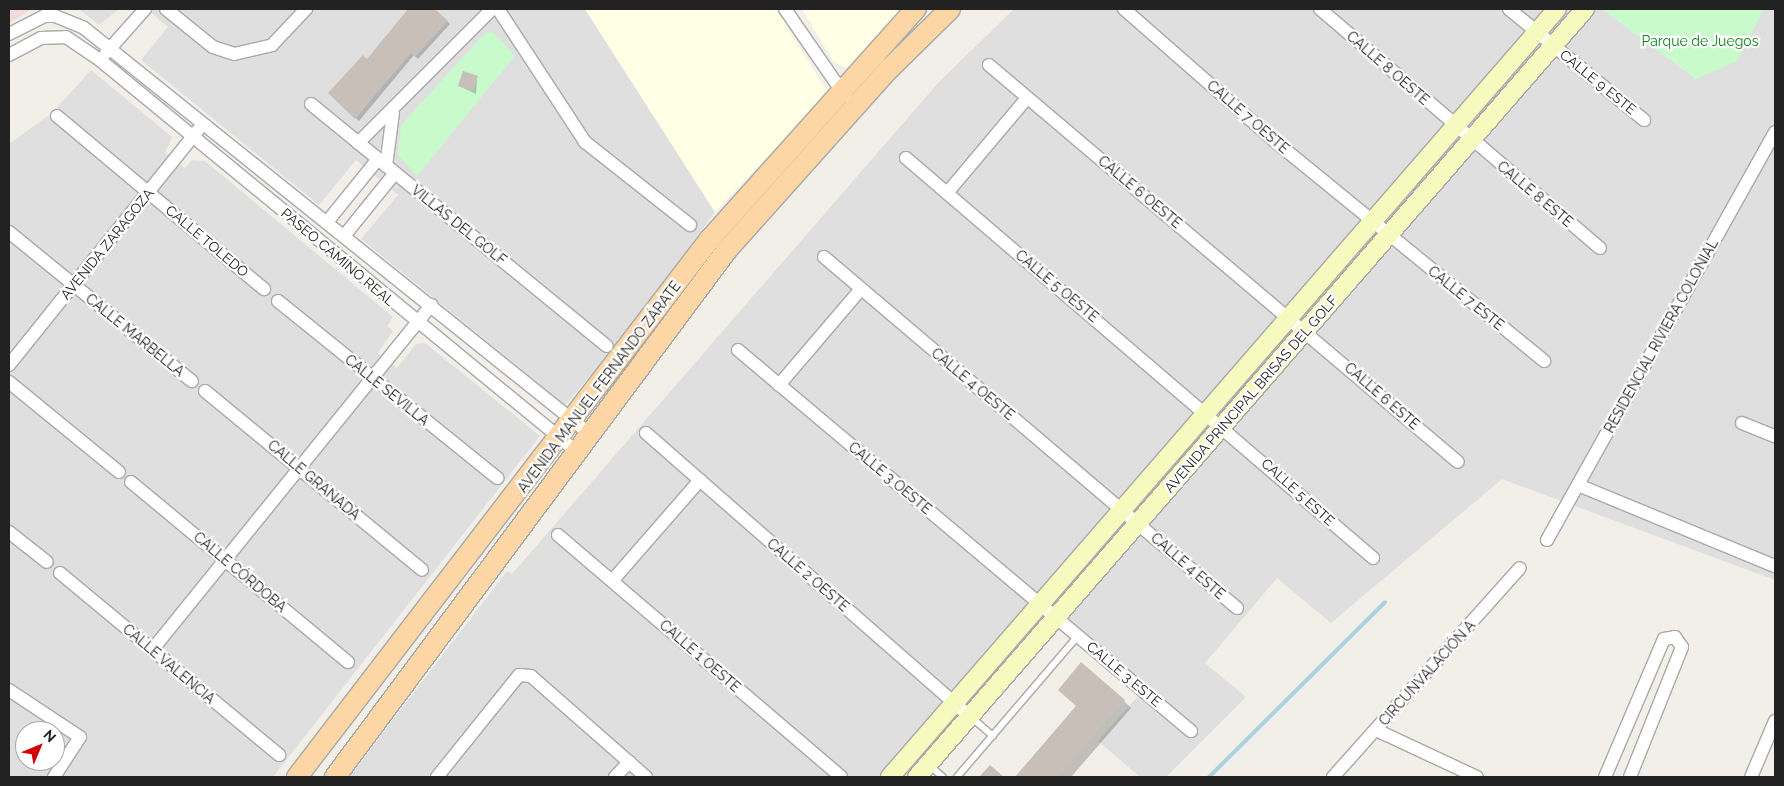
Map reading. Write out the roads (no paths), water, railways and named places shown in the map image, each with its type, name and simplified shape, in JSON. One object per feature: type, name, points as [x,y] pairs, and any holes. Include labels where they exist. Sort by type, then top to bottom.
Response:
[{"type":"main road","name":"AVENIDA MANUEL FERNANDO ZÁRATE","points":[[297,777],[560,440],[710,240],[916,9]]},
{"type":"main road","name":"AVENIDA MANUEL FERNANDO ZÁRATE","points":[[335,777],[727,250],[857,106],[950,9]]},
{"type":"street","points":[[100,60],[145,9]]},
{"type":"street","points":[[166,9],[213,47],[234,54],[272,45],[306,9]]},
{"type":"street","points":[[358,143],[393,113],[492,9]]},
{"type":"street","points":[[498,9],[585,142],[690,225]]},
{"type":"street","points":[[785,9],[841,93],[857,106]]},
{"type":"street","name":"CALLE 8 OESTE","points":[[1320,9],[1470,140]]},
{"type":"street","name":"CALLE 9 ESTE","points":[[1509,9],[1644,120]]},
{"type":"street","name":"AVENIDA PRINCIPAL BRISAS DEL GOLF","points":[[890,777],[1042,606],[1557,9]]},
{"type":"street","name":"AVENIDA PRINCIPAL BRISAS DEL GOLF","points":[[922,771],[1224,426],[1551,44],[1585,9]]},
{"type":"street","name":"CALLE 7 OESTE","points":[[1128,10],[1389,235]]},
{"type":"street","name":"PASEO CAMINO REAL","points":[[9,34],[55,16],[111,47],[591,435]]},
{"type":"street","name":"PASEO CAMINO REAL","points":[[9,55],[41,38],[66,37],[100,60],[560,440],[577,452]]},
{"type":"street","name":"CALLE 6 OESTE","points":[[989,65],[1306,330]]},
{"type":"street","points":[[947,193],[1027,98]]},
{"type":"street","name":"VILLAS DEL GOLF","points":[[311,104],[607,346]]},
{"type":"street","points":[[344,236],[386,166],[393,113]]},
{"type":"street","name":"CALLE TOLEDO","points":[[57,116],[264,289]]},
{"type":"street","name":"AVENIDA ZARAGOZA","points":[[9,365],[150,193],[204,122]]},
{"type":"street","name":"RESIDENCIAL RIVIERA COLONIAL","points":[[1547,540],[1775,132]]},
{"type":"street","name":"CALLE 8 ESTE","points":[[1470,140],[1600,248]]},
{"type":"street","name":"CALLE 5 OESTE","points":[[906,158],[1224,426]]},
{"type":"street","points":[[327,222],[386,166]]},
{"type":"street","name":"CALLE MARBELLA","points":[[9,232],[192,381]]},
{"type":"street","name":"CALLE 7 ESTE","points":[[1389,235],[1544,361]]},
{"type":"street","name":"CALLE 4 OESTE","points":[[824,257],[1139,524]]},
{"type":"street","points":[[779,385],[861,289]]},
{"type":"street","name":"CALLE SEVILLA","points":[[278,301],[497,478]]},
{"type":"street","points":[[152,650],[431,305]]},
{"type":"street","name":"CALLE 6 ESTE","points":[[1306,330],[1458,462]]},
{"type":"street","name":"CALLE 3 OESTE","points":[[738,350],[1042,606],[1058,617]]},
{"type":"street","points":[[9,382],[119,472]]},
{"type":"street","name":"CALLE GRANADA","points":[[205,390],[422,570]]},
{"type":"street","points":[[1742,423],[1775,436]]},
{"type":"street","name":"CALLE 5 ESTE","points":[[1224,426],[1373,558]]},
{"type":"street","name":"CALLE 2 OESTE","points":[[646,433],[970,717]]},
{"type":"street","points":[[612,581],[700,480]]},
{"type":"street","name":"CALLE CÓRDOBA","points":[[131,482],[348,662]]},
{"type":"street","points":[[1578,485],[1775,566]]},
{"type":"street","name":"CALLE 4 ESTE","points":[[1139,524],[1237,608]]},
{"type":"street","points":[[9,532],[47,562]]},
{"type":"street","name":"CALLE 1 OESTE","points":[[558,535],[841,777]]},
{"type":"street","name":"CIRCUNVALACIÓN A","points":[[1333,777],[1520,568]]},
{"type":"street","name":"CALLE VALENCIA","points":[[60,573],[279,755]]},
{"type":"street","name":"CALLE 3 ESTE","points":[[1058,617],[1192,731]]},
{"type":"street","points":[[1605,777],[1664,639],[1675,637],[1682,646],[1630,777]]},
{"type":"street","points":[[437,777],[519,675],[531,676],[646,777]]},
{"type":"street","points":[[9,690],[80,737],[54,777]]},
{"type":"street","points":[[1751,777],[1775,721]]},
{"type":"street","points":[[1376,730],[1477,777]]},
{"type":"street","points":[[615,777],[629,762]]},
{"type":"lane","points":[[957,777],[1079,635]]},
{"type":"lane","points":[[970,717],[993,736]]},
{"type":"lane","points":[[922,771],[943,777]]},
{"type":"waterway","points":[[1209,777],[1385,602]]},
{"type":"park label","name":"Parque de Juegos","points":[[1700,41]]}]
